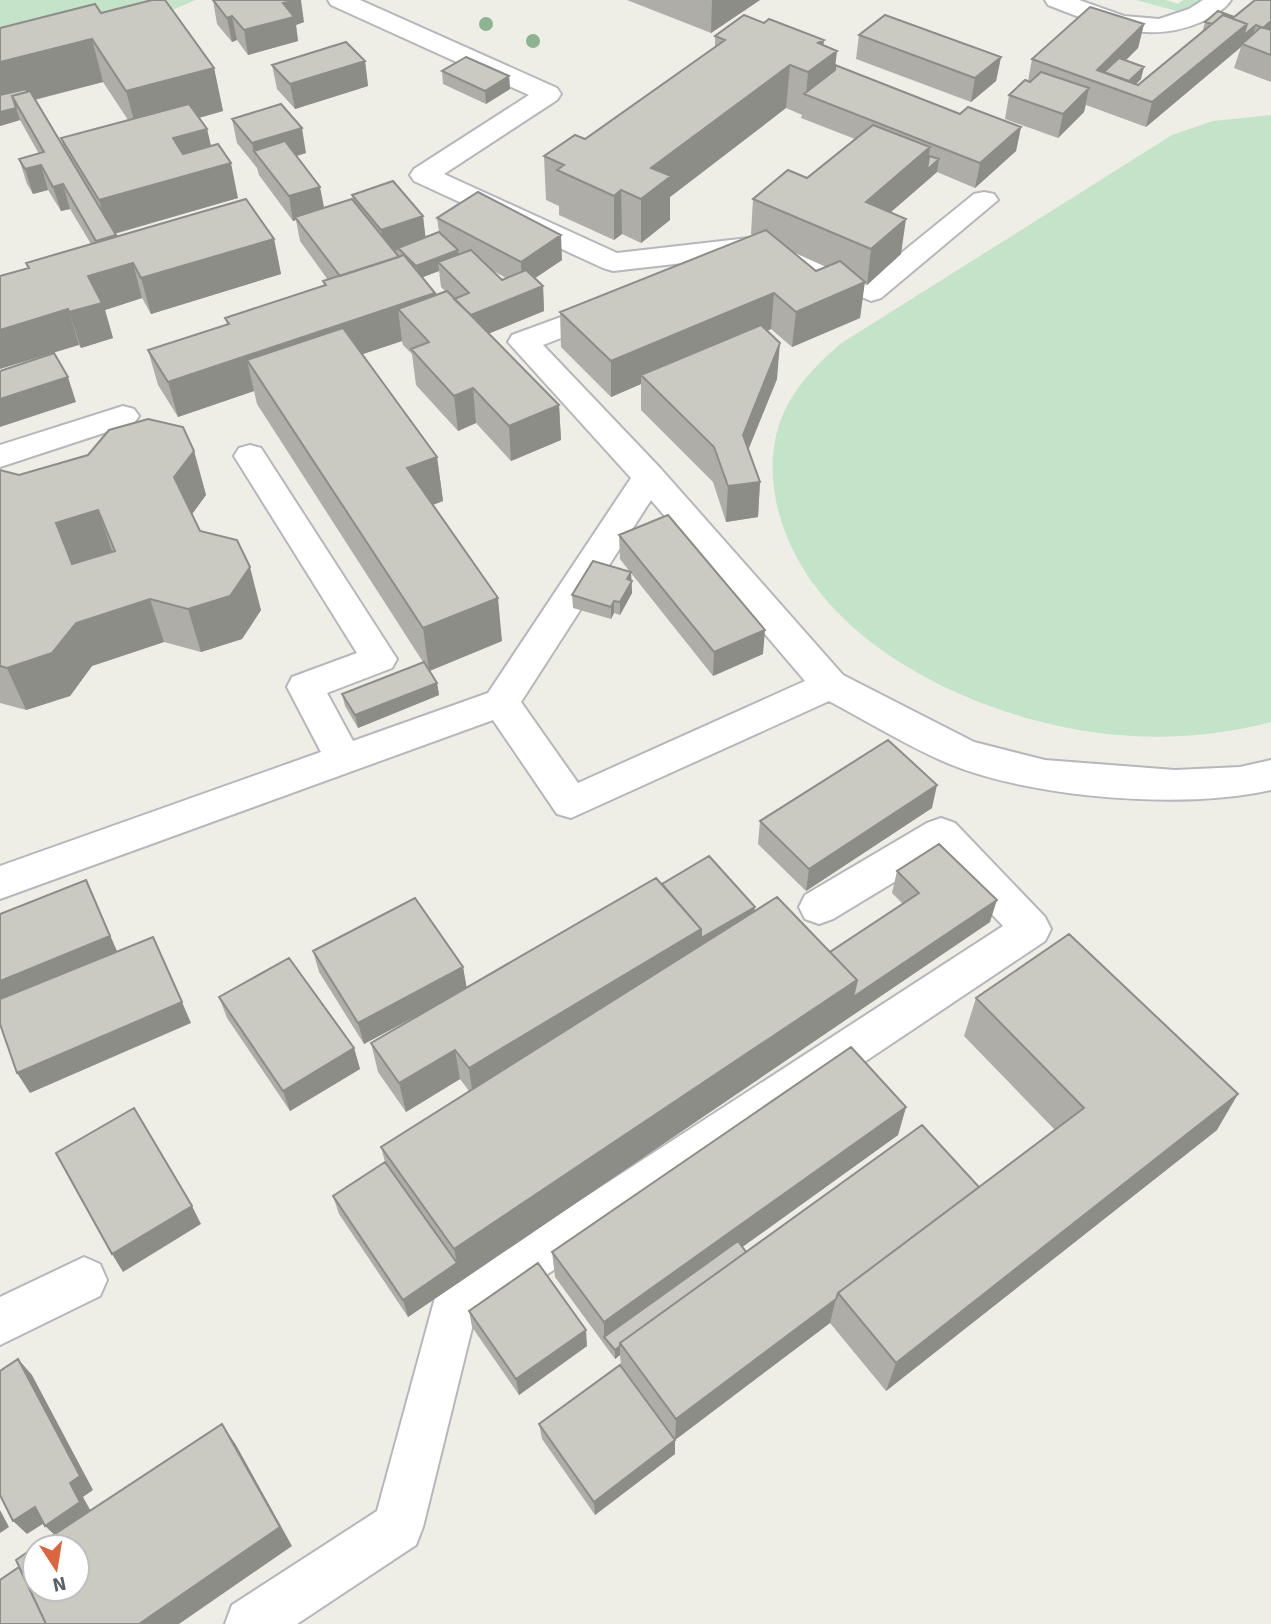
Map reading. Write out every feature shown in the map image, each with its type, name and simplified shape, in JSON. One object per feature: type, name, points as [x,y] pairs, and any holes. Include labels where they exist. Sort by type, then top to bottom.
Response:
[{"type":"street","points":[[340,0],[548,94],[424,175],[613,262],[766,245],[871,292],[984,200]]},
{"type":"street","points":[[1057,0],[1121,24],[1165,27],[1198,17],[1219,0]]},
{"type":"street","points":[[700,272],[523,342],[649,477],[830,685],[964,754],[1045,775],[1175,785],[1240,782],[1271,775]]},
{"type":"street","points":[[0,456],[123,416]]},
{"type":"street","points":[[250,456],[379,659],[304,687],[344,760]]},
{"type":"street","points":[[0,883],[501,704],[649,477]]},
{"type":"street","points":[[501,704],[571,803],[830,685]]},
{"type":"street","points":[[251,1624],[398,1527],[453,1310],[1031,929],[941,834],[819,907]]},
{"type":"street","points":[[0,1322],[84,1280]]},
{"type":"green space","points":[[0,0],[196,0],[167,12],[0,54]]},
{"type":"green space","points":[[1136,0],[1166,0],[1178,4],[1183,0],[1209,0],[1184,13]]},
{"type":"green space","points":[[1271,115],[1271,722],[1241,729],[1181,736],[1150,737],[1090,732],[1030,719],[991,706],[914,671],[878,648],[846,621],[818,590],[796,555],[780,517],[774,489],[774,445],[782,417],[799,387],[840,344],[1172,135],[1213,121]]},
{"type":"building","points":[[152,0],[165,0],[214,68],[126,91],[92,39],[0,62],[0,28],[95,4],[101,13]]},
{"type":"building","points":[[213,0],[294,0],[283,3],[294,17],[244,30],[232,16],[227,18]]},
{"type":"building","points":[[1255,0],[1271,0],[1271,21],[1263,28],[1256,25],[1243,36],[1247,24],[1223,15],[1212,24],[1205,22],[1218,11],[1234,17]]},
{"type":"building","points":[[1090,7],[1144,24],[1097,70],[1138,85],[1223,15],[1247,24],[1152,102],[1032,59]]},
{"type":"building","points":[[744,15],[764,23],[769,19],[824,40],[818,43],[837,51],[808,72],[790,65],[651,168],[671,176],[641,199],[621,190],[614,196],[557,170],[564,165],[544,156],[575,135],[585,139],[725,40],[715,36]]},
{"type":"building","points":[[885,15],[1001,57],[975,78],[859,35]]},
{"type":"building","points":[[1261,27],[1271,30],[1271,55],[1242,44]]},
{"type":"building","points":[[346,42],[365,61],[290,84],[272,65]]},
{"type":"building","points":[[466,57],[509,76],[485,91],[442,71]]},
{"type":"building","points":[[1119,58],[1144,67],[1129,81],[1104,72]]},
{"type":"building","points":[[835,65],[960,114],[968,107],[1021,127],[980,163],[804,94],[835,70]]},
{"type":"building","points":[[1041,72],[1089,88],[1063,114],[1009,95],[1025,80],[1030,82]]},
{"type":"building","points":[[26,89],[27,92],[12,96],[16,108],[0,112],[0,95]]},
{"type":"building","points":[[30,91],[116,235],[96,241],[63,184],[53,187],[41,165],[25,169],[19,159],[44,152],[12,96]]},
{"type":"building","points":[[189,104],[207,129],[173,138],[183,154],[218,144],[231,163],[99,200],[61,138]]},
{"type":"building","points":[[281,104],[302,128],[252,143],[232,119]]},
{"type":"building","points":[[873,125],[930,147],[866,202],[906,219],[871,249],[753,199],[788,170],[807,178]]},
{"type":"building","points":[[285,141],[320,187],[289,196],[254,151]]},
{"type":"building","points":[[929,156],[939,159],[927,170]]},
{"type":"building","points":[[393,181],[423,216],[381,230],[352,195]]},
{"type":"building","points":[[478,192],[561,235],[521,262],[437,218]]},
{"type":"building","points":[[246,199],[274,239],[141,278],[133,263],[88,276],[102,303],[69,312],[68,309],[0,330],[0,276],[29,268],[26,263]]},
{"type":"building","points":[[352,199],[399,257],[340,276],[295,217]]},
{"type":"building","points":[[766,230],[816,271],[840,261],[865,282],[796,312],[774,293],[611,361],[560,312]]},
{"type":"building","points":[[439,232],[458,250],[416,266],[398,248]]},
{"type":"building","points":[[471,250],[502,280],[526,270],[543,286],[471,315],[454,299],[469,293],[438,262]]},
{"type":"building","points":[[404,255],[435,293],[168,382],[148,350],[229,324],[225,318],[326,285],[323,281]]},
{"type":"building","points":[[447,291],[559,405],[509,426],[473,388],[454,396],[411,349],[429,342],[398,309]]},
{"type":"building","points":[[761,325],[780,343],[743,435],[760,482],[728,486],[714,447],[641,375]]},
{"type":"building","points":[[343,328],[437,457],[407,468],[498,598],[423,628],[247,360]]},
{"type":"building","points":[[54,353],[68,377],[0,399],[0,371]]},
{"type":"building","points":[[148,419],[183,427],[194,451],[174,477],[200,531],[237,540],[250,567],[230,596],[188,609],[150,599],[76,623],[52,653],[7,668],[0,666],[0,470],[19,475],[88,455],[109,430]],"holes":[[[98,510],[115,551],[72,564],[56,523]]]},
{"type":"building","points":[[668,515],[765,630],[714,652],[619,535]]},
{"type":"building","points":[[593,561],[631,572],[627,579],[632,581],[620,602],[614,601],[611,607],[572,595]]},
{"type":"building","points":[[424,662],[437,683],[355,715],[342,694]]},
{"type":"building","points":[[888,740],[937,785],[809,869],[760,821]]},
{"type":"building","points":[[939,844],[997,900],[853,997],[857,980],[830,952],[919,893],[897,871]]},
{"type":"building","points":[[709,856],[755,907],[701,938],[701,929],[662,884]]},
{"type":"building","points":[[656,878],[701,929],[469,1068],[455,1050],[399,1083],[371,1043]]},
{"type":"building","points":[[86,880],[110,936],[0,981],[0,914]]},
{"type":"building","points":[[777,897],[857,980],[454,1249],[381,1147]]},
{"type":"building","points":[[415,898],[463,967],[358,1023],[313,951]]},
{"type":"building","points":[[1069,934],[1238,1094],[896,1363],[838,1293],[1084,1108],[976,998]]},
{"type":"building","points":[[153,937],[182,1002],[17,1073],[0,1024],[0,999]]},
{"type":"building","points":[[289,958],[354,1048],[283,1091],[219,997]]},
{"type":"building","points":[[851,1047],[906,1107],[604,1322],[552,1252]]},
{"type":"building","points":[[134,1108],[192,1206],[112,1254],[56,1153]]},
{"type":"building","points":[[922,1125],[979,1187],[676,1419],[620,1343]]},
{"type":"building","points":[[385,1162],[457,1263],[403,1300],[333,1196]]},
{"type":"building","points":[[738,1241],[746,1252],[620,1343],[615,1350],[604,1337]]},
{"type":"building","points":[[538,1263],[586,1330],[516,1379],[469,1311]]},
{"type":"building","points":[[18,1359],[80,1476],[70,1483],[80,1502],[45,1526],[35,1507],[13,1521],[0,1495],[0,1371]]},
{"type":"building","points":[[620,1365],[675,1440],[594,1502],[539,1424]]},
{"type":"building","points":[[222,1424],[280,1527],[139,1624],[46,1624],[36,1603],[91,1603],[91,1533],[56,1533]]},
{"type":"building","points":[[21,1557],[21,1571],[16,1560]]},
{"type":"building","points":[[19,1567],[21,1603],[36,1603],[46,1624],[0,1624],[0,1580]]}]
